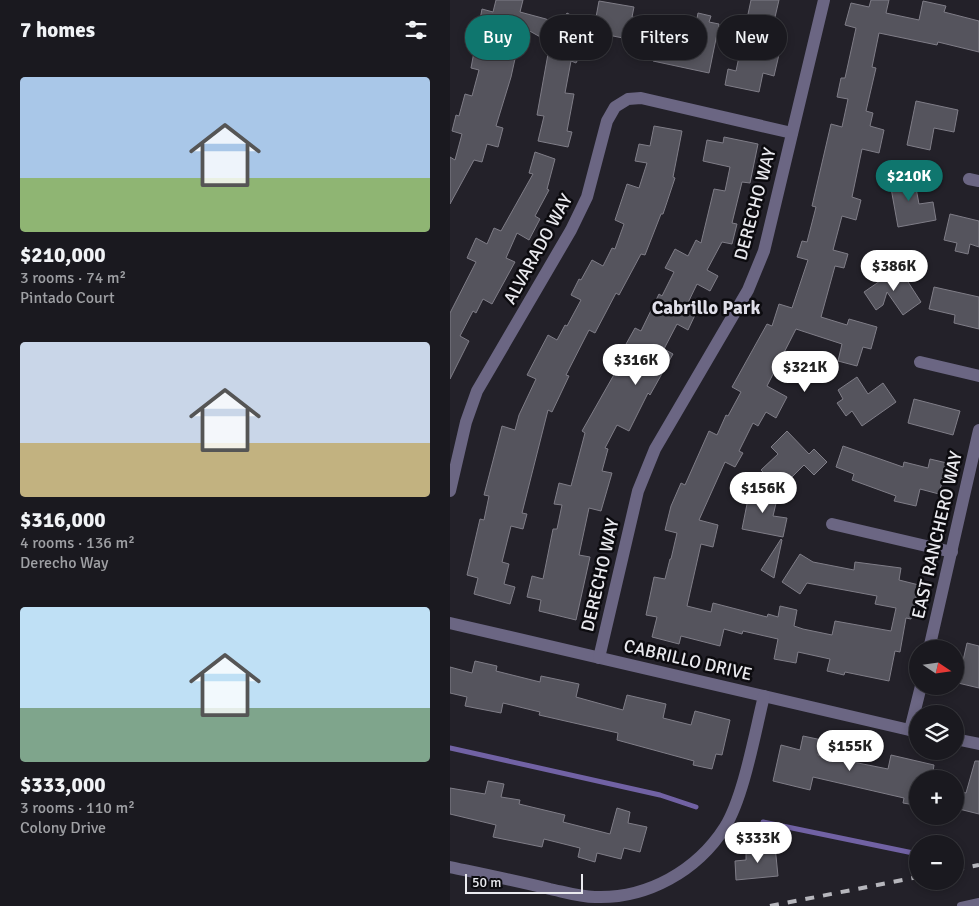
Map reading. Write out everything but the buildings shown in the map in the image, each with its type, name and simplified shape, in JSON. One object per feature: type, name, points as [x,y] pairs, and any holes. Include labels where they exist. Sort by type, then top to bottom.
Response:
[{"type":"street","name":"DERECHO WAY","points":[[599,658],[638,491],[655,449],[748,290],[764,251],[824,0]]},
{"type":"street","name":"ALVARADO WAY","points":[[450,491],[466,422],[478,391],[572,230],[587,197],[607,121],[615,106],[628,99],[641,98],[792,134]]},
{"type":"street","points":[[920,362],[979,376]]},
{"type":"street","name":"EAST RANCHERO WAY","points":[[931,640],[979,430]]},
{"type":"street","points":[[832,524],[952,552]]},
{"type":"street","name":"CABRILLO DRIVE","points":[[450,623],[909,730]]},
{"type":"street","points":[[450,867],[592,898],[619,897],[652,888],[682,873],[704,854],[726,826],[741,786],[764,696]]},
{"type":"street","points":[[964,741],[979,744]]},
{"type":"lane","points":[[961,906],[979,902]]},
{"type":"waterway","points":[[450,748],[660,795],[696,807]]},
{"type":"waterway","points":[[763,822],[909,852]]},
{"type":"railway","points":[[964,868],[979,865]]},
{"type":"railway","points":[[770,906],[909,879]]},
{"type":"district","name":"Cabrillo Park","points":[[706,307]]}]
